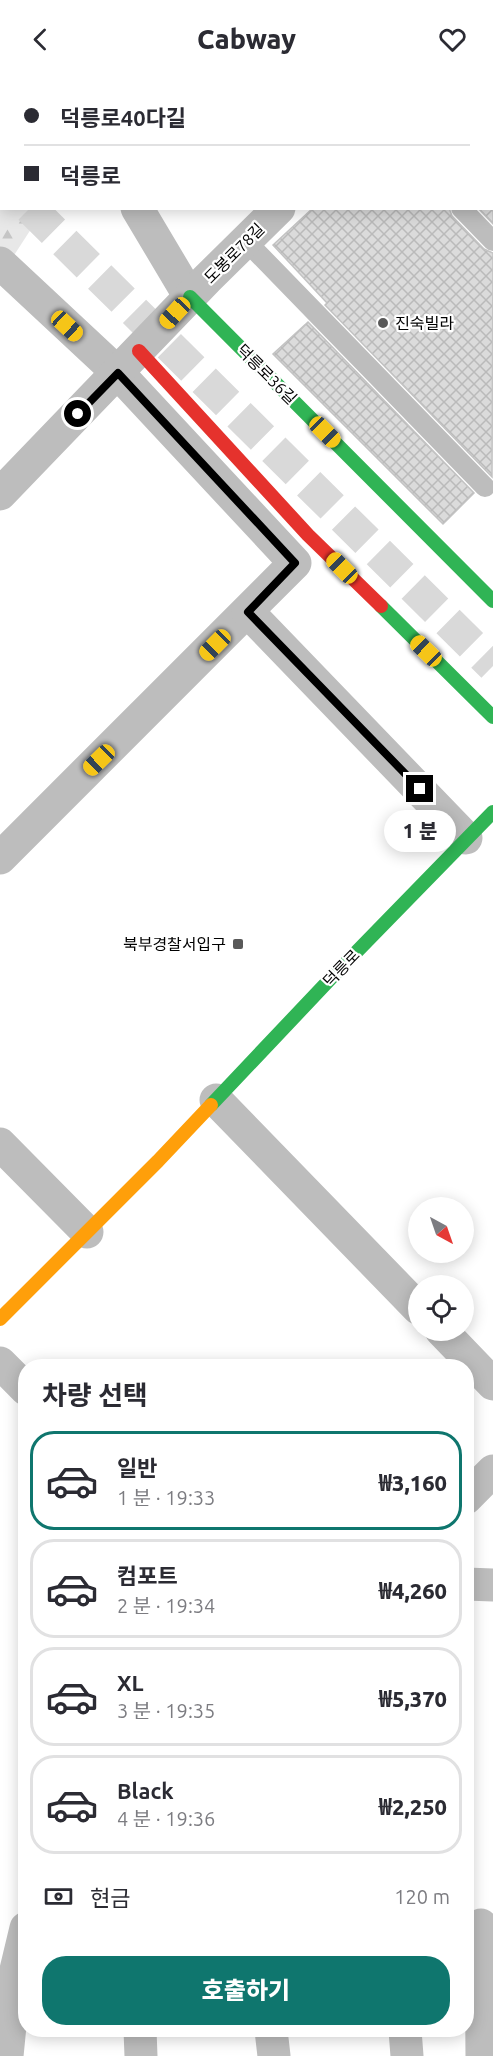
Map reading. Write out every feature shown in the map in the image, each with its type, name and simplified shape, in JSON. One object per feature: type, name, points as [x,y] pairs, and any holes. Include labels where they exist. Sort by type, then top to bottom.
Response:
[{"type":"street","name":"덕릉로36길","points":[[139,210],[190,297],[493,601]]},
{"type":"street","name":"도봉로78길","points":[[0,494],[277,210]]},
{"type":"street","points":[[0,263],[128,362],[308,534],[493,717]]},
{"type":"street","points":[[0,858],[295,563],[128,362]]},
{"type":"street","points":[[248,612],[466,838]]},
{"type":"street","name":"덕릉로","points":[[0,1319],[216,1100],[493,812]]},
{"type":"street","points":[[216,1100],[408,1298]]},
{"type":"street","points":[[0,1144],[87,1232]]},
{"type":"street","points":[[452,1341],[469,1359]]},
{"type":"street","points":[[0,1363],[18,1381]]},
{"type":"street","points":[[474,1364],[493,1384]]},
{"type":"street","points":[[474,1490],[493,1471]]},
{"type":"street","points":[[474,1584],[493,1585]]},
{"type":"street","points":[[0,1923],[18,1926]]},
{"type":"street","points":[[480,1926],[482,2056]]},
{"type":"street","points":[[7,2056],[18,1961]]},
{"type":"street","points":[[140,2037],[141,2056]]},
{"type":"street","points":[[273,2037],[274,2056]]},
{"type":"street","points":[[406,2037],[407,2056]]},
{"type":"lane","points":[[463,210],[493,241]]},
{"type":"lane","points":[[246,241],[485,487]]},
{"type":"green space","points":[[0,210],[43,210],[0,277]]},
{"type":"building","points":[[311,210],[450,210],[452,216],[484,249],[493,253],[492,477],[325,305],[327,303],[273,245]]},
{"type":"building","points":[[480,210],[493,210],[493,224]]},
{"type":"building","points":[[308,322],[474,493],[443,524],[273,354]]},
{"type":"tunnel","points":[[32,210],[493,666]]},
{"type":"traffic: fast","points":[[190,297],[493,601]]},
{"type":"traffic: fast","points":[[381,606],[493,717]]},
{"type":"traffic: fast","points":[[211,1105],[493,812]]},
{"type":"traffic: slow","points":[[0,1319],[211,1105]]},
{"type":"traffic: jam","points":[[139,351],[308,535],[381,606]]},
{"type":"place","name":"진숙빌라","points":[[383,323]]},
{"type":"place","name":"북부경찰서입구","points":[[238,944]]},
{"type":"route","points":[[78,414],[118,373],[295,563],[248,612],[420,789]]}]
